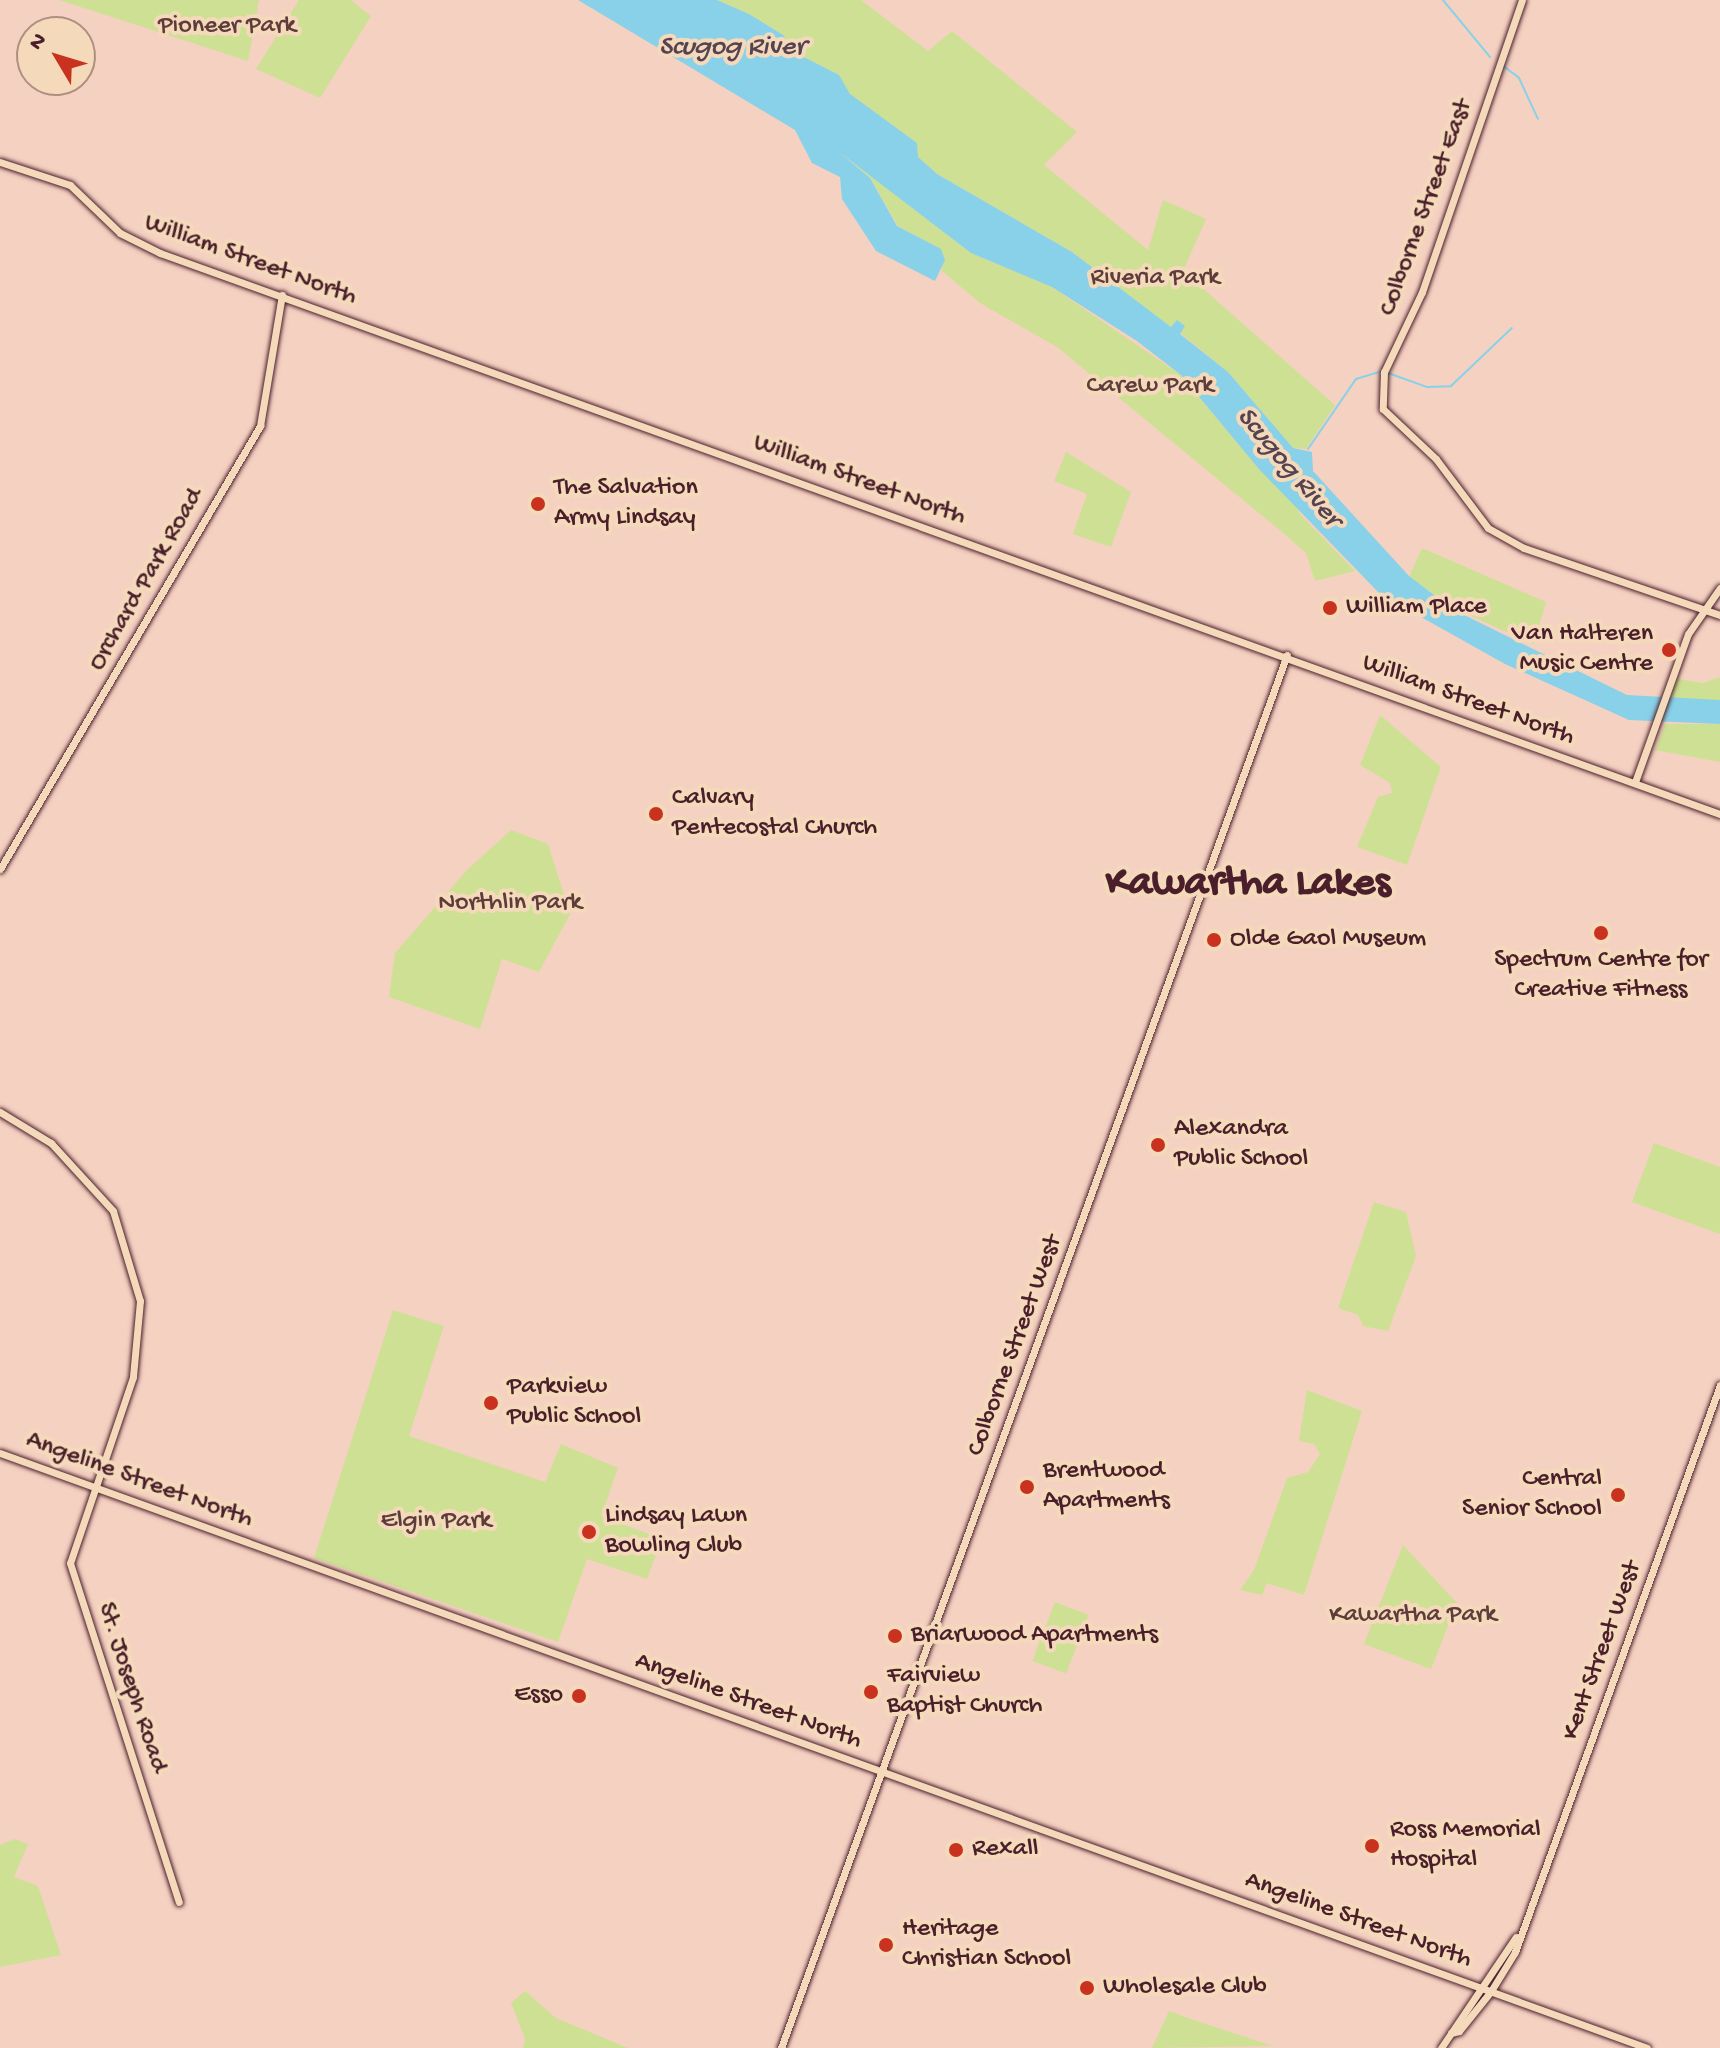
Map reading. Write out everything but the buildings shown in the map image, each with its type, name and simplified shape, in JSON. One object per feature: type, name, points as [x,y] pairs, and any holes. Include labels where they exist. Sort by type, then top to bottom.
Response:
[{"type":"main road","name":"Colborne Street East","points":[[1522,0],[1422,292],[1384,372],[1380,397],[1388,419],[1434,456],[1488,528],[1515,543],[1720,615]]},
{"type":"main road","name":"William Street North","points":[[0,162],[70,185],[135,242],[1287,655],[1720,814]]},
{"type":"main road","name":"Orchard Park Road","points":[[0,869],[260,426],[282,295]]},
{"type":"main road","points":[[1635,782],[1701,608],[1720,588]]},
{"type":"main road","name":"Colborne Street West","points":[[781,2048],[1287,655]]},
{"type":"main road","name":"St. Joseph Road","points":[[0,1112],[51,1143],[113,1211],[140,1301],[133,1377],[92,1486],[70,1563],[179,1902]]},
{"type":"main road","name":"Kent Street West","points":[[1441,2048],[1451,2033],[1459,2031],[1515,1952],[1720,1385]]},
{"type":"main road","name":"Angeline Street North","points":[[0,1453],[1647,2048]]},
{"type":"green space","name":"Pioneer Park","points":[[59,0],[259,0],[248,61]]},
{"type":"green space","points":[[299,0],[351,0],[371,16],[320,98],[256,69]]},
{"type":"green space","name":"Riveria Park","points":[[717,0],[861,0],[928,51],[952,31],[1077,132],[1044,165],[1148,250],[1163,200],[1206,219],[1183,271],[1335,405],[1306,449],[1293,448],[1228,372],[1180,333],[1185,326],[1171,328],[1072,252],[937,174],[918,157],[917,143],[849,94],[839,75],[794,52],[783,35],[749,14]]},
{"type":"green space","name":"Carew Park","points":[[838,151],[971,253],[1052,287],[1181,375],[1258,468],[1284,489],[1301,515],[1355,571],[1315,581],[1306,553],[1282,532],[1057,347],[980,303],[942,271],[941,250],[898,226],[870,178]]},
{"type":"green space","points":[[1066,452],[1131,492],[1111,547],[1073,534],[1087,494],[1054,481]]},
{"type":"green space","points":[[1422,548],[1546,602],[1534,644],[1455,609],[1409,577]]},
{"type":"green space","points":[[1720,677],[1720,700],[1664,700],[1672,678],[1703,683]]},
{"type":"green space","points":[[1380,715],[1441,767],[1407,865],[1357,847],[1378,797],[1392,793],[1390,783],[1360,765]]},
{"type":"green space","points":[[1665,724],[1720,724],[1720,762],[1655,750]]},
{"type":"green space","name":"Northlin Park","points":[[511,830],[548,844],[570,914],[539,972],[502,959],[480,1029],[389,997],[395,953],[467,870]]},
{"type":"green space","points":[[1654,1143],[1720,1167],[1720,1234],[1632,1202]]},
{"type":"green space","points":[[1374,1202],[1406,1212],[1416,1256],[1388,1331],[1363,1326],[1358,1315],[1338,1308]]},
{"type":"green space","name":"Elgin Park","points":[[393,1310],[444,1326],[409,1436],[545,1482],[561,1444],[618,1468],[601,1516],[662,1539],[647,1579],[587,1559],[558,1642],[314,1558]]},
{"type":"green space","points":[[1307,1390],[1362,1411],[1304,1595],[1267,1583],[1262,1595],[1240,1590],[1254,1570],[1287,1478],[1308,1472],[1320,1454],[1314,1444],[1299,1441]]},
{"type":"green space","name":"Kawartha Park","points":[[1403,1545],[1457,1603],[1431,1669],[1364,1644]]},
{"type":"green space","points":[[1055,1602],[1089,1615],[1066,1674],[1032,1661]]},
{"type":"green space","points":[[14,1839],[28,1844],[14,1877],[38,1886],[61,1955],[0,1967],[0,1845]]},
{"type":"green space","points":[[525,1991],[556,2018],[628,2048],[523,2048],[525,2039],[511,2003]]},
{"type":"green space","points":[[1169,2011],[1194,2020],[1273,2046],[1152,2048]]},
{"type":"water","name":"Scugog River","points":[[578,0],[717,0],[749,14],[783,35],[794,52],[839,75],[850,94],[917,143],[918,157],[937,174],[1072,252],[1171,327],[1177,320],[1185,326],[1180,334],[1228,372],[1293,448],[1312,452],[1313,471],[1409,576],[1454,610],[1627,695],[1720,700],[1720,724],[1629,720],[1505,664],[1380,594],[1258,468],[1181,375],[1137,341],[1052,287],[971,253],[839,152],[870,178],[897,226],[941,249],[945,260],[935,281],[876,251],[842,199],[840,177],[812,163],[795,130]]},
{"type":"waterway","points":[[1443,0],[1490,57]]},
{"type":"waterway","points":[[1502,65],[1519,78],[1538,119]]},
{"type":"waterway","points":[[1388,373],[1427,387],[1451,386],[1512,328]]},
{"type":"waterway","points":[[1308,449],[1356,379],[1382,371]]},
{"type":"place","name":"The Salvation Army Lindsay","points":[[538,504]]},
{"type":"place","name":"William Place","points":[[1330,608]]},
{"type":"place","name":"Van Halteren Music Centre","points":[[1669,650]]},
{"type":"place","name":"Calvary Pentecostal Church","points":[[656,814]]},
{"type":"place","name":"Spectrum Centre for Creative Fitness","points":[[1601,933]]},
{"type":"place","name":"Olde Gaol Museum","points":[[1214,940]]},
{"type":"place","name":"Alexandra Public School","points":[[1158,1145]]},
{"type":"place","name":"Parkview Public School","points":[[491,1403]]},
{"type":"place","name":"Brentwood Apartments","points":[[1027,1487]]},
{"type":"place","name":"Central Senior School","points":[[1618,1495]]},
{"type":"place","name":"Lindsay Lawn Bowling Club","points":[[589,1532]]},
{"type":"place","name":"Briarwood Apartments","points":[[895,1636]]},
{"type":"place","name":"Fairview Baptist Church","points":[[871,1692]]},
{"type":"place","name":"Esso","points":[[579,1696]]},
{"type":"place","name":"Ross Memorial Hospital","points":[[1372,1846]]},
{"type":"place","name":"Rexall","points":[[956,1850]]},
{"type":"place","name":"Heritage Christian School","points":[[886,1945]]},
{"type":"place","name":"Wholesale Club","points":[[1087,1988]]},
{"type":"district","name":"Kawartha Lakes","points":[[1248,885]]}]
